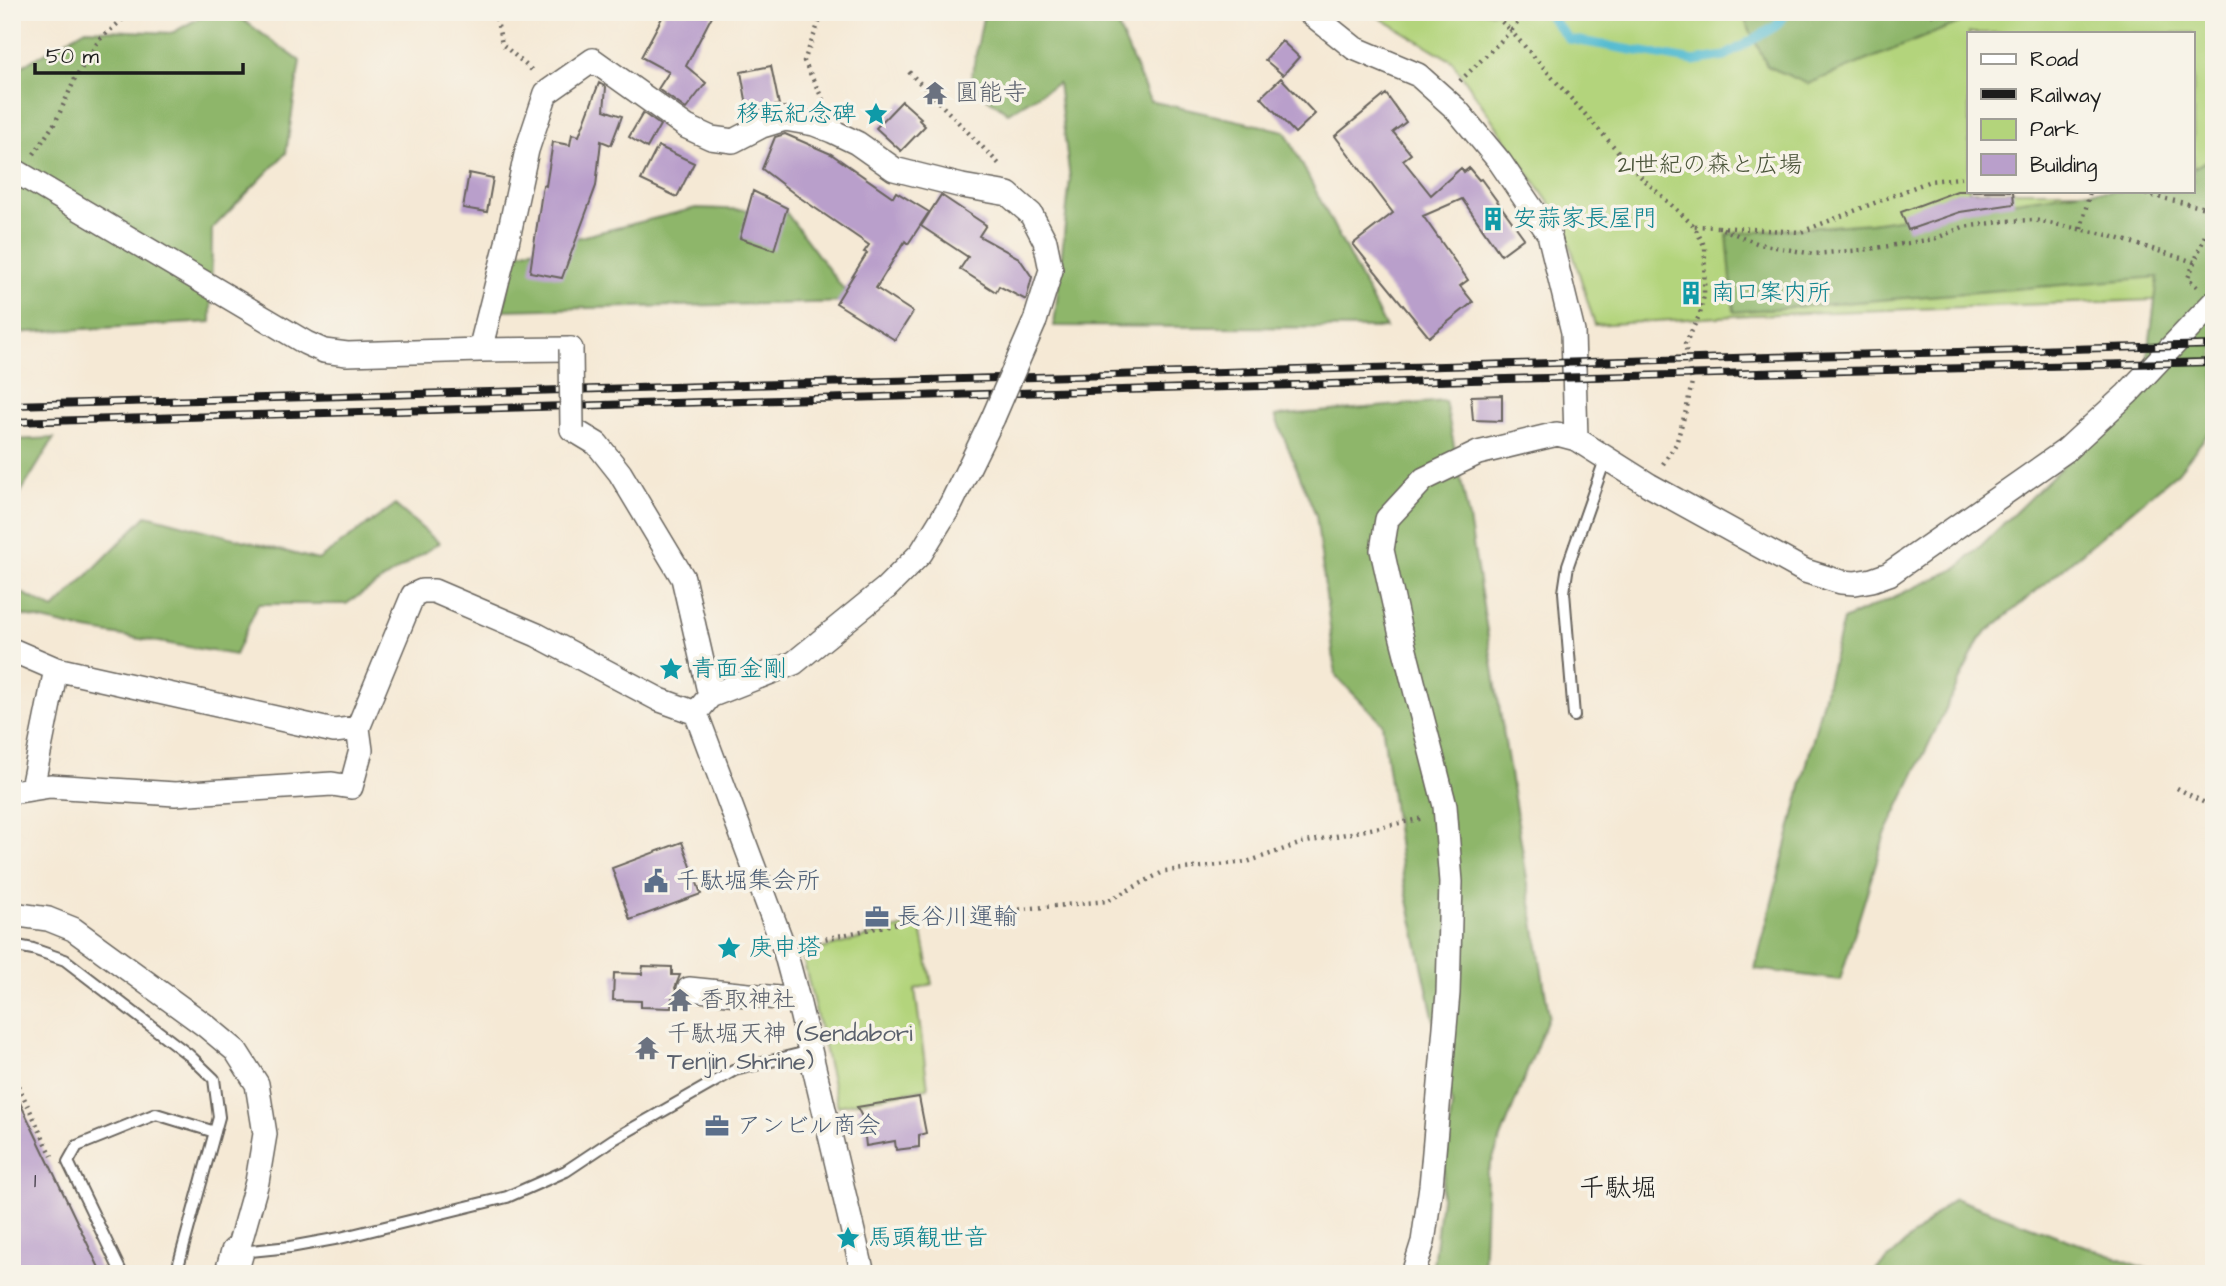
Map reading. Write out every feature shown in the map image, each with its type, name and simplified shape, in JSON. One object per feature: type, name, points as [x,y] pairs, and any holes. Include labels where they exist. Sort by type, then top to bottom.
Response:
[{"type":"street","points":[[1308,12],[1354,48],[1418,75],[1456,108],[1500,162],[1549,234],[1573,332],[1576,439]]},
{"type":"street","points":[[56,669],[22,790],[50,786],[174,794],[320,784],[351,787],[361,750],[358,728],[413,595],[422,591],[434,592],[537,635],[660,700],[703,704],[794,663],[886,588],[921,553],[951,504],[993,418],[1035,321],[1051,270],[1045,241],[1031,214],[1008,194],[894,169],[857,143],[814,124],[785,119],[762,126],[733,141],[710,138],[687,127],[593,60],[547,93],[527,150],[480,350]]},
{"type":"street","points":[[16,172],[315,347],[347,354],[571,349],[572,429],[597,444],[620,473],[683,578],[703,704],[799,1000],[863,1274]]},
{"type":"street","points":[[1413,1274],[1423,1242],[1431,1186],[1448,993],[1451,882],[1445,806],[1382,550],[1387,519],[1424,479],[1478,453],[1557,434],[1576,439],[1649,485],[1805,571],[1841,582],[1872,580],[1889,574],[2065,450],[2127,394],[2209,298]]},
{"type":"street","points":[[12,650],[56,669],[334,731],[358,728]]},
{"type":"street","points":[[12,914],[48,919],[73,929],[236,1051],[257,1084],[265,1134],[257,1182],[234,1263]]},
{"type":"street","points":[[689,989],[799,1000]]},
{"type":"lane","points":[[1574,716],[1564,592],[1568,565],[1606,457]]},
{"type":"lane","points":[[12,946],[33,949],[65,960],[189,1055],[214,1079],[219,1117],[176,1274]]},
{"type":"lane","points":[[234,1263],[290,1247],[340,1238],[507,1197],[566,1171],[614,1139],[735,1070],[811,1051]]},
{"type":"lane","points":[[122,1274],[68,1163],[77,1146],[156,1114],[215,1132]]},
{"type":"path","points":[[16,172],[56,121],[75,79],[99,40],[131,12]]},
{"type":"path","points":[[495,12],[502,44],[551,89]]},
{"type":"path","points":[[823,12],[804,61],[829,115],[832,131]]},
{"type":"path","points":[[1492,12],[1640,176],[1695,226],[1705,247],[1704,295],[1700,314],[1685,344],[1692,382],[1676,444],[1649,485]]},
{"type":"path","points":[[1443,97],[1511,31],[1526,12]]},
{"type":"path","points":[[1918,12],[1932,15],[1940,12]]},
{"type":"path","points":[[909,72],[1003,167]]},
{"type":"path","points":[[1695,226],[1801,232],[1930,181],[1967,177]]},
{"type":"path","points":[[2081,229],[2090,192]]},
{"type":"path","points":[[2136,192],[2214,212],[2188,278],[2209,298]]},
{"type":"path","points":[[1718,227],[1759,244],[1813,254],[1863,250],[1934,239],[1963,227],[2034,220],[2104,234],[2194,262]]},
{"type":"path","points":[[2177,788],[2214,808]]},
{"type":"path","points":[[784,948],[918,919],[1107,901],[1164,871],[1248,862],[1302,843],[1424,818],[1429,831]]},
{"type":"green space","points":[[210,12],[232,12],[300,61],[286,153],[212,229],[211,322],[12,333],[12,72],[86,29],[172,33]]},
{"type":"green space","points":[[984,12],[1112,12],[1150,101],[1285,131],[1386,328],[1054,326],[1070,179],[1058,83],[1008,113],[970,85]]},
{"type":"green space","name":"21世紀の森と広場","points":[[1370,12],[2214,12],[2214,273],[2180,299],[1750,315],[1595,325],[1564,225],[1452,61]]},
{"type":"green space","points":[[1741,12],[1976,12],[1969,19],[1808,84],[1767,66]]},
{"type":"green space","points":[[2214,157],[2214,426],[2178,472],[1980,638],[1884,837],[1840,980],[1755,969],[1843,620],[1958,568],[2144,387],[2158,277],[1734,312],[1727,234],[1871,223],[2076,192],[2194,192],[2194,167]]},
{"type":"green space","points":[[696,208],[785,211],[853,302],[503,310],[516,253]]},
{"type":"green space","points":[[1445,401],[1469,519],[1549,1015],[1487,1174],[1483,1274],[1432,1274],[1452,1105],[1402,872],[1382,723],[1336,676],[1316,515],[1275,416]]},
{"type":"green space","points":[[54,438],[12,507],[12,440]]},
{"type":"green space","points":[[395,505],[439,543],[346,604],[258,604],[235,655],[81,629],[12,613],[12,588],[54,609],[147,515],[318,560]]},
{"type":"green space","points":[[920,923],[932,984],[915,989],[928,1088],[838,1106],[802,954]]},
{"type":"green space","points":[[1954,1198],[2161,1274],[1872,1274]]},
{"type":"building","points":[[665,12],[714,12],[686,66],[706,83],[686,109],[658,89],[669,72],[641,57]]},
{"type":"building","points":[[1282,41],[1299,57],[1283,75],[1265,60]]},
{"type":"building","points":[[771,66],[779,105],[748,111],[741,72]]},
{"type":"building","points":[[1281,78],[1315,114],[1295,133],[1261,97]]},
{"type":"building","points":[[599,83],[606,87],[604,110],[622,116],[611,145],[601,141],[596,186],[562,278],[530,272],[543,185],[546,186],[553,142],[570,145],[572,134],[579,136]]},
{"type":"building","points":[[1386,94],[1406,122],[1393,132],[1411,154],[1403,160],[1431,195],[1461,168],[1464,172],[1469,168],[1481,179],[1524,238],[1501,255],[1462,199],[1423,216],[1468,280],[1460,286],[1473,302],[1429,337],[1353,244],[1393,213],[1335,136]]},
{"type":"building","points":[[902,101],[921,118],[919,120],[925,126],[901,151],[876,128]]},
{"type":"building","points":[[643,113],[660,125],[647,148],[629,137]]},
{"type":"building","points":[[785,134],[831,154],[893,197],[896,192],[929,212],[908,244],[905,241],[876,288],[913,312],[895,340],[836,303],[867,253],[864,252],[869,245],[762,169],[775,137]]},
{"type":"building","points":[[658,146],[694,163],[677,197],[641,180]]},
{"type":"building","points":[[469,173],[493,178],[487,212],[463,208]]},
{"type":"building","points":[[753,191],[787,208],[774,250],[740,238]]},
{"type":"building","points":[[1957,191],[2013,192],[2014,204],[1960,212],[1908,230],[1901,212]]},
{"type":"building","points":[[941,195],[986,225],[979,236],[1019,258],[1032,277],[1026,300],[999,286],[996,292],[960,269],[968,257],[921,226]]},
{"type":"building","points":[[1502,395],[1502,421],[1473,420],[1471,396]]},
{"type":"building","name":"千駄堀集会所","points":[[682,842],[701,894],[630,920],[612,868]]},
{"type":"building","points":[[643,966],[672,967],[672,975],[680,975],[675,988],[679,998],[672,998],[671,1008],[641,1007],[641,1001],[613,1000],[614,973],[642,974]]},
{"type":"building","points":[[12,1086],[102,1274],[12,1274]]},
{"type":"building","points":[[919,1097],[926,1133],[919,1135],[919,1147],[896,1150],[895,1141],[866,1146],[863,1119],[857,1107]]},
{"type":"waterway","points":[[1546,12],[1569,39],[1694,61],[1725,56],[1776,26],[1787,12]]},
{"type":"railway","points":[[12,405],[2214,345]]},
{"type":"railway","points":[[12,422],[1506,379],[2214,362]]},
{"type":"place","name":"圓能寺","points":[[935,93]]},
{"type":"place","name":"移転紀念碑","points":[[876,114]]},
{"type":"place","name":"安蒜家長屋門","points":[[1493,219]]},
{"type":"place","name":"南口案内所","points":[[1691,293]]},
{"type":"place","name":"青面金剛","points":[[671,669]]},
{"type":"place","name":"千駄堀集会所","points":[[656,881]]},
{"type":"place","name":"長谷川運輸","points":[[877,917]]},
{"type":"place","name":"庚申塔","points":[[729,948]]},
{"type":"place","name":"香取神社","points":[[680,1000]]},
{"type":"place","name":"千駄堀天神 (Sendabori Tenjin Shrine)","points":[[647,1048]]},
{"type":"place","name":"アンビル商会","points":[[717,1126]]},
{"type":"place","name":"馬頭観世音","points":[[848,1238]]},
{"type":"district","name":"千駄堀","points":[[1618,1188]]}]
